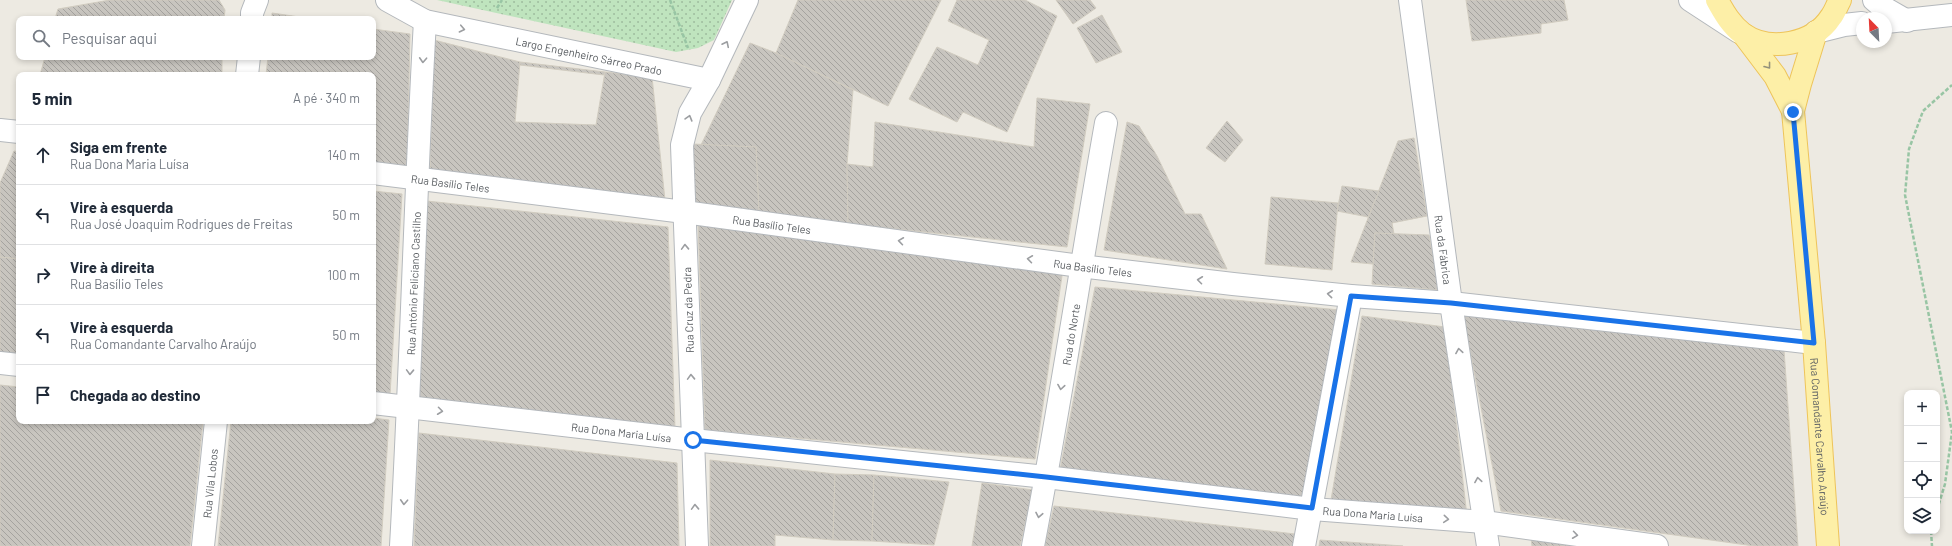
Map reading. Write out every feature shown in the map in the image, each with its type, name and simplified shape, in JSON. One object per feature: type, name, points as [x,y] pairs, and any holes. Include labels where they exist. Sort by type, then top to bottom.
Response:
[{"type":"main road","points":[[1717,0],[1728,20],[1744,35],[1774,73],[1793,112]]},
{"type":"main road","points":[[1744,35],[1764,43],[1786,44],[1802,40],[1816,32],[1831,18],[1840,0]]},
{"type":"main road","points":[[1793,112],[1816,32]]},
{"type":"main road","name":"Rua Comandante Carvalho Araújo","points":[[1793,112],[1814,343],[1828,546]]},
{"type":"street","name":"Largo Engenheiro Sárreo Prado","points":[[387,0],[425,21],[709,80]]},
{"type":"street","points":[[709,80],[748,0]]},
{"type":"street","name":"Rua da Fábrica","points":[[1410,0],[1451,303],[1488,546]]},
{"type":"street","points":[[1690,0],[1744,35]]},
{"type":"street","points":[[1874,0],[1897,21],[1952,16]]},
{"type":"street","name":"Rua António Feliciano Castilho","points":[[401,546],[409,407],[416,178],[425,21]]},
{"type":"street","points":[[1816,32],[1856,24]]},
{"type":"street","points":[[248,72],[249,60]]},
{"type":"street","name":"Rua Cruz da Pedra","points":[[697,546],[682,145],[690,113],[709,80]]},
{"type":"street","name":"Rua do Norte","points":[[1033,546],[1046,477],[1080,266],[1106,123]]},
{"type":"street","points":[[0,130],[16,132]]},
{"type":"street","name":"Rua Basílio Teles","points":[[376,174],[684,212],[1080,266],[1351,296],[1451,303],[1814,343]]},
{"type":"street","points":[[1304,546],[1351,296]]},
{"type":"street","points":[[0,363],[16,365]]},
{"type":"street","name":"Rua Dona Maria Luísa","points":[[376,403],[693,440],[1046,477],[1312,508],[1484,522],[1657,546]]},
{"type":"street","name":"Rua Vila Lobos","points":[[203,546],[216,424]]},
{"type":"path","points":[[494,12],[502,0]]},
{"type":"path","points":[[670,0],[689,50]]},
{"type":"path","points":[[1940,500],[1945,484],[1952,432],[1905,195],[1909,149],[1923,111],[1952,85]]},
{"type":"path","points":[[1931,534],[1932,546]]},
{"type":"green space","points":[[437,0],[732,0],[714,40],[698,48],[676,52]]},
{"type":"building","points":[[110,0],[219,0],[225,10],[224,16],[56,16],[58,9]]},
{"type":"building","points":[[798,0],[941,0],[888,106],[776,53]]},
{"type":"building","points":[[957,0],[1025,0],[1057,16],[1007,132],[963,112],[957,122],[909,99],[937,47],[978,65],[989,40],[948,21]]},
{"type":"building","points":[[1056,0],[1090,0],[1096,8],[1073,24]]},
{"type":"building","points":[[1466,0],[1564,0],[1568,20],[1541,24],[1541,33],[1472,41]]},
{"type":"building","points":[[272,13],[292,16],[272,16]]},
{"type":"building","points":[[1102,15],[1122,52],[1096,63],[1077,28]]},
{"type":"building","points":[[376,29],[410,34],[407,172],[376,168],[376,72],[266,72],[268,60],[376,60]]},
{"type":"building","points":[[434,40],[520,62],[515,122],[596,125],[605,72],[652,77],[665,200],[430,170]]},
{"type":"building","points":[[750,43],[776,53],[853,90],[847,164],[848,224],[759,215],[756,147],[701,145]]},
{"type":"building","points":[[44,60],[222,60],[222,72],[41,72]]},
{"type":"building","points":[[520,62],[605,72],[604,75],[520,65]]},
{"type":"building","points":[[1037,98],[1090,104],[1067,247],[848,224],[847,164],[873,167],[875,122],[1034,147]]},
{"type":"building","points":[[1227,121],[1243,140],[1225,162],[1206,148]]},
{"type":"building","points":[[1127,122],[1139,126],[1157,156],[1185,214],[1201,214],[1227,269],[1104,250]]},
{"type":"building","points":[[1414,138],[1427,216],[1392,223],[1394,234],[1375,233],[1373,264],[1351,262],[1398,141]]},
{"type":"building","points":[[693,144],[756,147],[759,215],[692,204]]},
{"type":"building","points":[[14,151],[16,151],[16,259],[0,257],[0,183]]},
{"type":"building","points":[[1342,186],[1379,191],[1368,217],[1337,211]]},
{"type":"building","points":[[376,191],[402,194],[390,395],[376,393]]},
{"type":"building","points":[[1271,197],[1338,203],[1332,270],[1265,264]]},
{"type":"building","points":[[427,201],[668,227],[675,428],[417,400]]},
{"type":"building","points":[[698,222],[1063,269],[1035,459],[705,430]]},
{"type":"building","points":[[1375,233],[1429,235],[1440,290],[1372,284]]},
{"type":"building","points":[[0,257],[16,259],[16,359],[0,357]]},
{"type":"building","points":[[1095,287],[1340,310],[1305,507],[1059,475]]},
{"type":"building","points":[[1462,309],[1784,350],[1798,546],[1754,546],[1501,511]]},
{"type":"building","points":[[1362,316],[1445,327],[1467,516],[1331,500]]},
{"type":"building","points":[[0,385],[16,387],[16,424],[203,424],[190,546],[0,546]]},
{"type":"building","points":[[376,418],[389,420],[381,546],[218,546],[231,424],[376,424]]},
{"type":"building","points":[[419,433],[677,463],[679,546],[414,546]]},
{"type":"building","points":[[710,460],[835,474],[833,540],[775,535],[775,546],[710,546]]},
{"type":"building","points":[[835,474],[874,475],[872,541],[833,540]]},
{"type":"building","points":[[874,475],[949,482],[934,545],[872,541]]},
{"type":"building","points":[[982,483],[1033,490],[1020,546],[972,546]]},
{"type":"building","points":[[1054,506],[1295,534],[1293,546],[1045,546]]},
{"type":"building","points":[[1531,538],[1550,541],[1551,546],[1532,546]]},
{"type":"building","points":[[1320,540],[1403,546],[1319,546]]},
{"type":"building","points":[[1550,541],[1578,546],[1551,546]]},
{"type":"route","points":[[693,440],[1046,477],[1312,508],[1351,296],[1451,303],[1814,343],[1793,112]]}]
